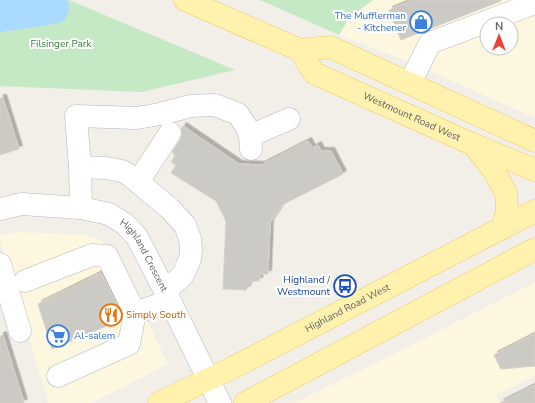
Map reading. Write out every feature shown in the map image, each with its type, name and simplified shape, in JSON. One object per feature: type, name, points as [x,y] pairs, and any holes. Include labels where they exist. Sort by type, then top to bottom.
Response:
[{"type":"main road","points":[[185,0],[300,50],[330,47],[535,141]]},
{"type":"main road","name":"Westmount Road West","points":[[300,50],[314,73],[472,144],[535,170]]},
{"type":"main road","points":[[472,144],[494,171],[506,193],[507,210],[503,228]]},
{"type":"main road","name":"Highland Road West","points":[[159,403],[234,367],[535,211]]},
{"type":"main road","points":[[245,403],[535,249]]},
{"type":"street","points":[[410,83],[430,43],[530,3]]},
{"type":"street","points":[[81,208],[80,167],[76,116],[137,118],[191,106],[215,105],[238,114],[246,126],[250,143],[289,119]]},
{"type":"street","points":[[138,182],[170,133]]},
{"type":"street","points":[[80,167],[106,168],[122,171],[131,176],[169,208],[185,225],[190,239],[191,250],[190,259],[183,276],[168,296],[135,313]]},
{"type":"street","name":"Highland Crescent","points":[[0,209],[22,204],[81,208],[109,214],[125,224],[137,237],[168,296],[220,403]]},
{"type":"street","points":[[25,281],[92,255],[107,256],[135,313],[129,344],[58,376]]},
{"type":"street","points":[[0,264],[20,331]]},
{"type":"shaded area","points":[[373,0],[535,0],[535,118],[412,63],[339,35],[349,18]]},
{"type":"shaded area","points":[[20,232],[86,235],[100,240],[114,250],[168,364],[91,403],[48,403],[0,240],[0,235]]},
{"type":"shaded area","points":[[535,282],[535,376],[496,395],[500,403],[295,403],[420,341]]},
{"type":"green space","name":"Filsinger Park","points":[[0,0],[69,0],[235,70],[142,92],[0,86]]},
{"type":"green space","points":[[260,0],[373,0],[349,18],[339,35]]},
{"type":"building","points":[[413,0],[501,1],[401,40],[389,10]]},
{"type":"building","points":[[0,98],[3,98],[19,149],[0,155]]},
{"type":"building","points":[[183,126],[239,164],[261,165],[308,141],[312,148],[318,145],[321,151],[331,151],[343,174],[282,205],[270,223],[268,274],[260,274],[259,281],[251,281],[246,290],[223,289],[226,221],[216,201],[171,173],[176,165],[171,162],[175,156],[172,152],[181,139],[181,129]]},
{"type":"building","points":[[101,273],[122,315],[121,320],[52,349],[38,304]]},
{"type":"building","points":[[535,334],[535,366],[501,369],[494,355]]},
{"type":"building","points":[[3,335],[24,403],[0,403],[0,336]]},
{"type":"building","points":[[535,385],[535,403],[500,403]]},
{"type":"waterway","points":[[0,16],[53,8]]},
{"type":"place","name":"The Mufflerman - Kitchener","points":[[421,22]]},
{"type":"place","name":"Highland / Westmount","points":[[345,286]]},
{"type":"place","name":"Simply South","points":[[111,315]]},
{"type":"place","name":"Al-salem","points":[[58,336]]}]
